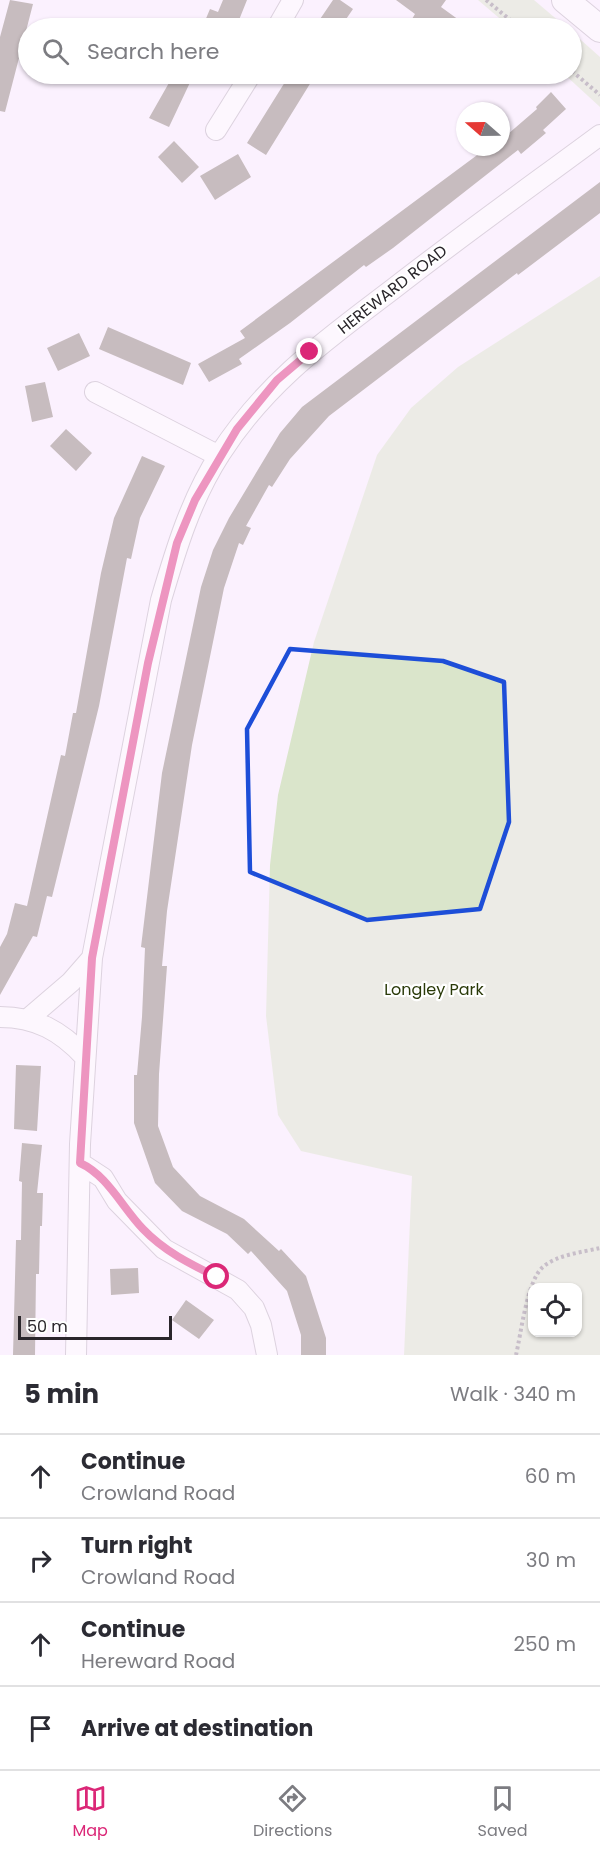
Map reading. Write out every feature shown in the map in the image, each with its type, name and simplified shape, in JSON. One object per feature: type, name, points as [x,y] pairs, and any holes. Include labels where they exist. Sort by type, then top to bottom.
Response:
[{"type":"main road","points":[[565,0],[600,29]]},
{"type":"street","points":[[283,18],[293,0]]},
{"type":"street","points":[[216,130],[245,84]]},
{"type":"street","name":"HEREWARD ROAD","points":[[76,1355],[80,1163],[92,958],[161,600],[177,543],[195,500],[219,456],[277,380],[310,352],[600,135]]},
{"type":"street","points":[[95,392],[219,456]]},
{"type":"street","points":[[29,1018],[71,982],[92,958]]},
{"type":"street","points":[[0,1017],[29,1018],[48,1026],[73,1044],[85,1057]]},
{"type":"street","points":[[80,1163],[103,1178],[117,1201],[164,1249],[238,1290],[254,1308],[261,1325],[267,1355]]},
{"type":"path","points":[[486,0],[508,18]]},
{"type":"path","points":[[582,80],[600,95]]},
{"type":"path","points":[[516,1355],[534,1280],[543,1267],[557,1260],[600,1248]]},
{"type":"highlighted area","points":[[290,649],[443,661],[504,682],[509,822],[480,909],[367,920],[250,872],[247,729]]},
{"type":"green space","points":[[478,0],[534,0],[555,18],[499,18]]},
{"type":"green space","points":[[582,41],[600,57],[600,107],[575,84],[582,84]]},
{"type":"green space","name":"Longley Park","points":[[600,276],[600,1355],[404,1355],[412,1176],[301,1151],[278,1115],[266,1016],[270,865],[278,795],[314,642],[377,455],[411,408],[458,367]]},
{"type":"building","points":[[10,0],[33,4],[29,18],[18,18],[18,62],[5,112],[0,111],[0,37]]},
{"type":"building","points":[[223,0],[247,0],[240,18],[206,18],[210,9],[218,12]]},
{"type":"building","points":[[333,0],[340,0],[353,9],[347,18],[321,18]]},
{"type":"building","points":[[396,0],[446,0],[441,7],[456,18],[413,18],[415,14]]},
{"type":"building","points":[[168,84],[189,84],[169,127],[149,118]]},
{"type":"building","points":[[284,84],[310,84],[266,155],[247,143]]},
{"type":"building","points":[[551,92],[566,109],[543,130],[546,133],[521,154],[518,150],[393,248],[366,267],[364,265],[290,323],[239,359],[242,364],[209,382],[198,364],[245,338],[240,331],[476,156],[510,156],[510,132],[537,109],[536,107]]},
{"type":"building","points":[[174,141],[199,167],[182,183],[158,157]]},
{"type":"building","points":[[238,154],[251,177],[215,200],[200,176]]},
{"type":"building","points":[[600,182],[600,213],[329,416],[290,459],[272,487],[269,485],[246,526],[251,528],[243,545],[239,543],[224,588],[192,745],[167,911],[162,966],[167,966],[159,1074],[158,1126],[173,1167],[200,1196],[244,1219],[279,1251],[281,1249],[306,1276],[326,1338],[326,1355],[301,1355],[301,1335],[287,1291],[251,1251],[248,1254],[227,1234],[182,1211],[155,1183],[134,1123],[134,1075],[137,1075],[145,948],[141,947],[162,773],[201,587],[213,550],[229,518],[280,433],[302,407]]},
{"type":"building","points":[[108,327],[191,363],[183,385],[99,349]]},
{"type":"building","points":[[79,333],[90,356],[58,371],[47,348]]},
{"type":"building","points":[[45,382],[53,417],[32,422],[25,386]]},
{"type":"building","points":[[66,429],[92,453],[76,471],[50,446]]},
{"type":"building","points":[[142,456],[165,466],[140,518],[131,559],[127,558],[99,706],[52,897],[47,896],[37,937],[33,936],[0,995],[0,947],[7,934],[15,903],[27,906],[61,755],[65,756],[73,713],[76,713],[101,573],[114,518]]},
{"type":"building","points":[[16,1065],[41,1066],[37,1131],[14,1129]]},
{"type":"building","points":[[22,1143],[42,1145],[37,1193],[43,1193],[39,1274],[36,1274],[35,1355],[13,1355],[16,1240],[21,1240],[22,1182],[19,1181]]},
{"type":"building","points":[[138,1268],[139,1293],[111,1295],[110,1269]]},
{"type":"building","points":[[186,1300],[214,1320],[199,1339],[172,1320]]},
{"type":"route","points":[[217,1277],[164,1249],[117,1201],[103,1178],[91,1168],[80,1163],[92,958],[148,663],[161,600],[177,543],[195,500],[237,429],[277,380],[310,352]]}]
